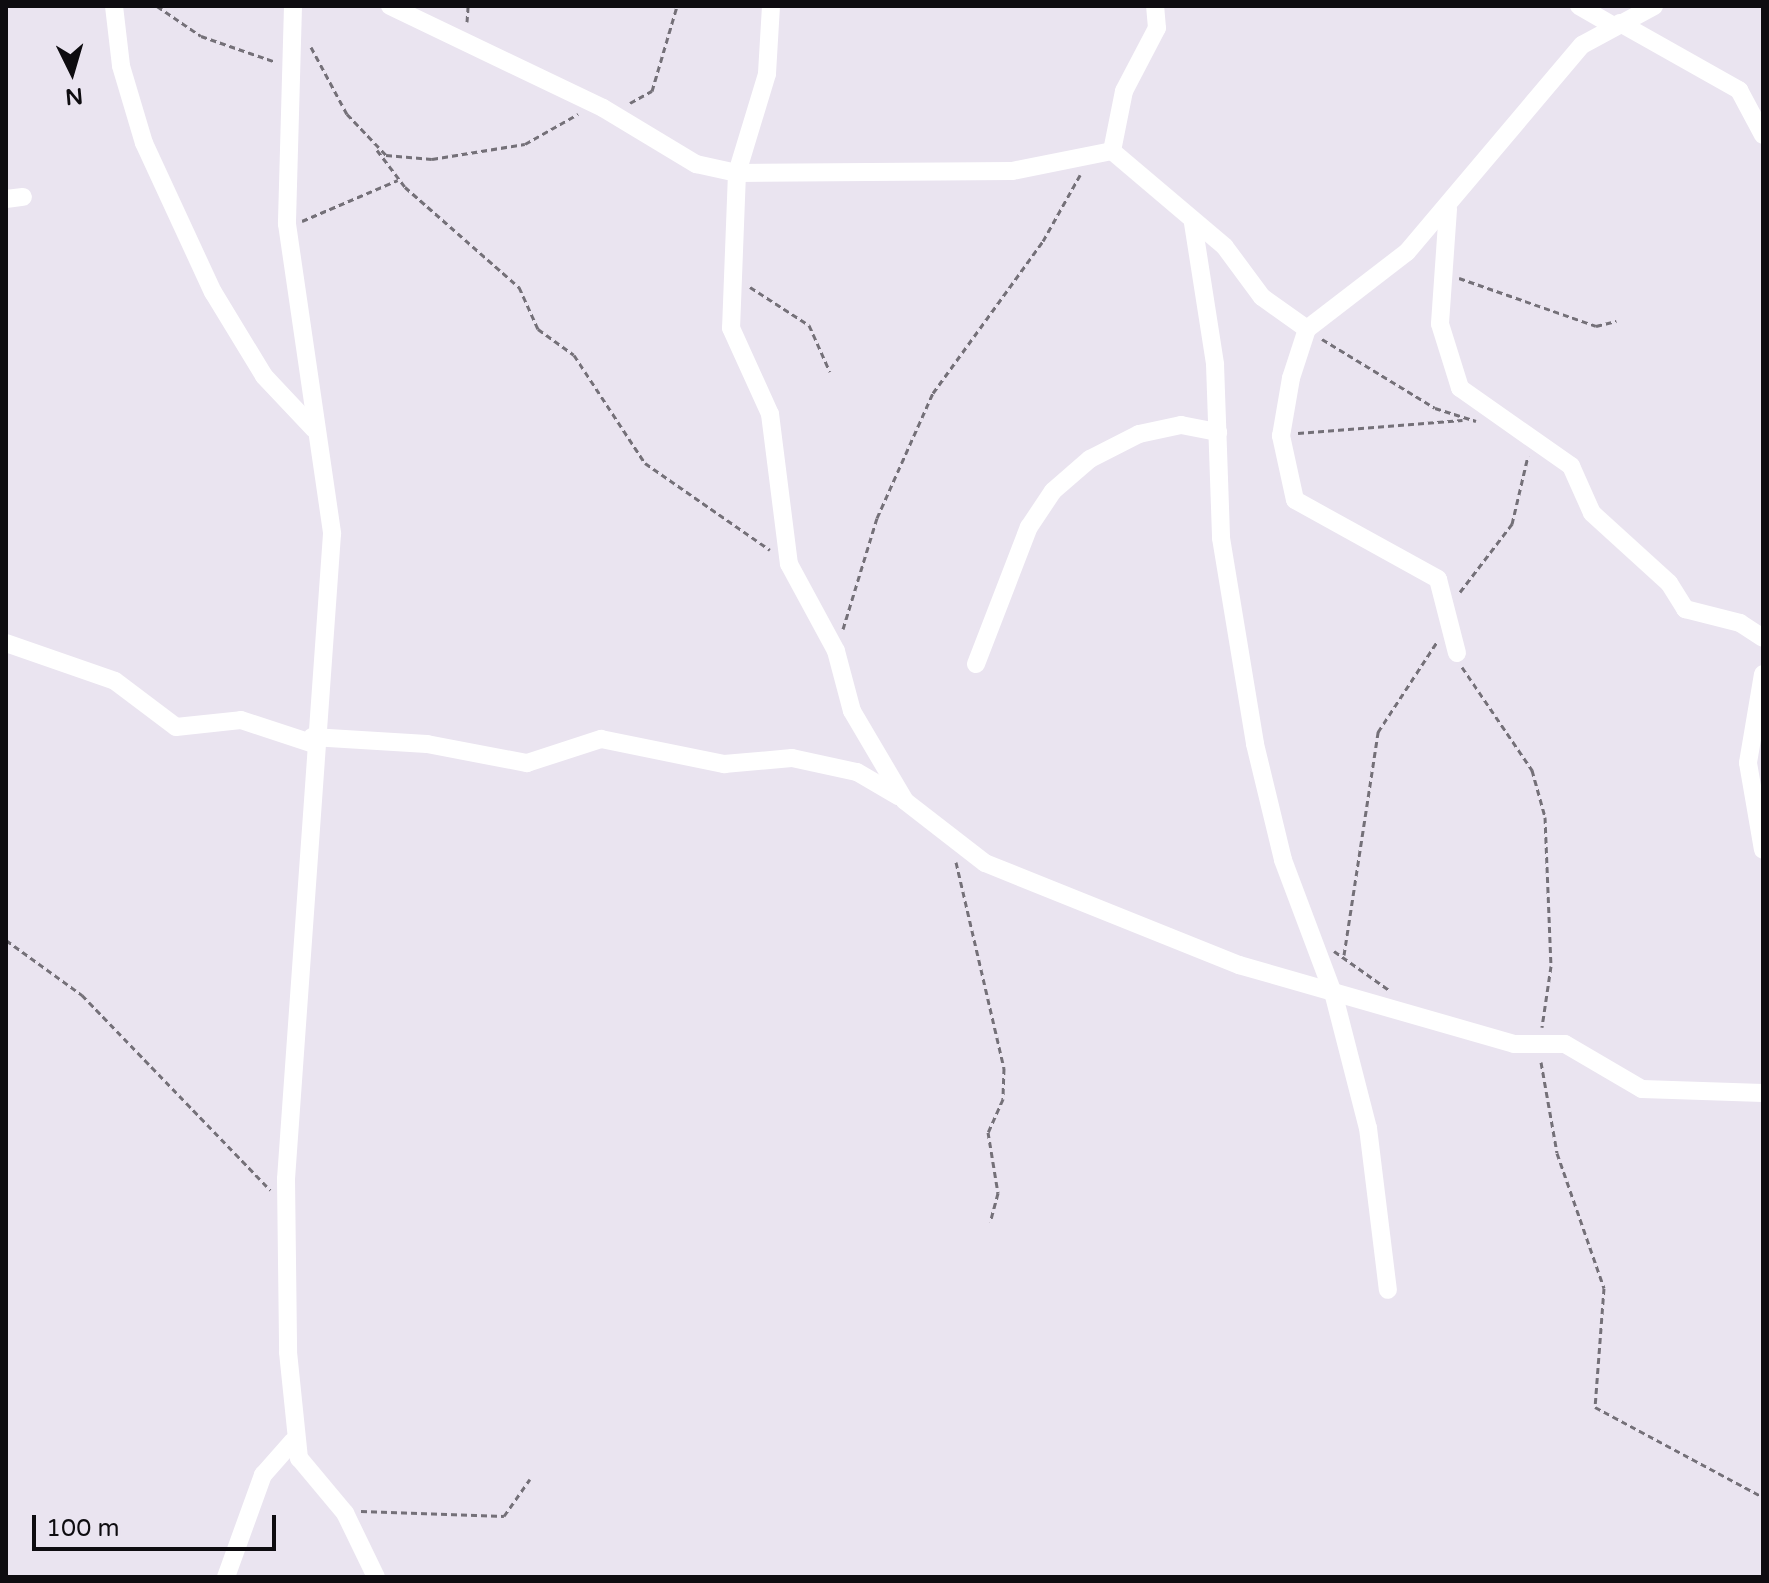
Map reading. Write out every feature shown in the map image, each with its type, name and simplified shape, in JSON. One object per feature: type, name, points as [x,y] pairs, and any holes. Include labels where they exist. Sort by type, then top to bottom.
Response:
[{"type":"street","points":[[114,6],[121,66],[144,143],[213,292],[264,376],[316,431]]},
{"type":"street","points":[[390,6],[600,107],[696,164],[737,173],[1012,171],[1090,159],[1112,151]]},
{"type":"street","points":[[771,6],[767,74],[737,173],[731,281],[735,342],[770,414],[789,564],[836,651],[852,711],[905,801]]},
{"type":"street","points":[[1112,151],[1124,91],[1157,28],[1155,6]]},
{"type":"street","points":[[1579,6],[1739,90],[1763,135]]},
{"type":"street","points":[[1457,653],[1449,627],[1450,603],[1438,579],[1295,500],[1281,436],[1307,329],[1407,252],[1448,209],[1573,54],[1617,24],[1654,6]]},
{"type":"street","points":[[293,15],[287,68],[287,224],[332,534],[312,740],[287,1211],[293,1441],[306,1470],[345,1513],[376,1577]]},
{"type":"street","points":[[1112,151],[1193,223],[1225,247],[1262,297],[1307,329]]},
{"type":"street","points":[[1448,209],[1441,272],[1449,368],[1473,400],[1571,466],[1592,513],[1669,583],[1685,609],[1740,623],[1763,638]]},
{"type":"street","points":[[1193,223],[1218,432],[1221,538],[1255,744],[1283,860],[1334,996],[1368,1128],[1388,1290]]},
{"type":"street","points":[[976,664],[1029,527],[1053,491],[1090,459],[1139,434],[1181,425],[1218,432]]},
{"type":"street","points":[[6,643],[115,681],[176,727],[241,720],[312,740],[427,744],[527,763],[601,739],[724,764],[792,758],[857,772],[905,801],[943,834],[1060,898],[1334,996],[1414,1011],[1539,1047],[1586,1051],[1642,1089],[1763,1093]]},
{"type":"street","points":[[1763,674],[1748,763],[1763,850]]},
{"type":"street","points":[[226,1577],[263,1475],[293,1441]]},
{"type":"path","points":[[157,6],[201,36],[287,68]]},
{"type":"path","points":[[377,150],[417,160],[525,144],[600,107],[650,95],[677,6]]},
{"type":"path","points":[[293,15],[398,180],[519,287],[538,329],[574,355],[645,463],[789,564]]},
{"type":"path","points":[[836,651],[877,518],[933,393],[1043,241],[1090,159]]},
{"type":"path","points":[[287,224],[398,180]]},
{"type":"path","points":[[1441,272],[1596,326],[1616,321]]},
{"type":"path","points":[[731,281],[809,325],[830,372]]},
{"type":"path","points":[[1307,329],[1462,420]]},
{"type":"path","points":[[1281,436],[1462,420],[1512,424]]},
{"type":"path","points":[[1450,603],[1512,524],[1530,437]]},
{"type":"path","points":[[1344,955],[1378,732],[1393,700],[1449,627]]},
{"type":"path","points":[[1457,653],[1532,770],[1545,817],[1551,966],[1539,1047],[1548,1118],[1604,1288],[1595,1407],[1763,1497]]},
{"type":"path","points":[[943,834],[958,866],[963,914],[1004,1068],[1003,1099],[988,1132],[998,1193],[990,1222]]},
{"type":"path","points":[[6,940],[82,995],[179,1104],[242,1153],[287,1211]]},
{"type":"path","points":[[1313,942],[1344,955],[1414,1011]]},
{"type":"path","points":[[345,1513],[504,1516],[530,1479]]}]
